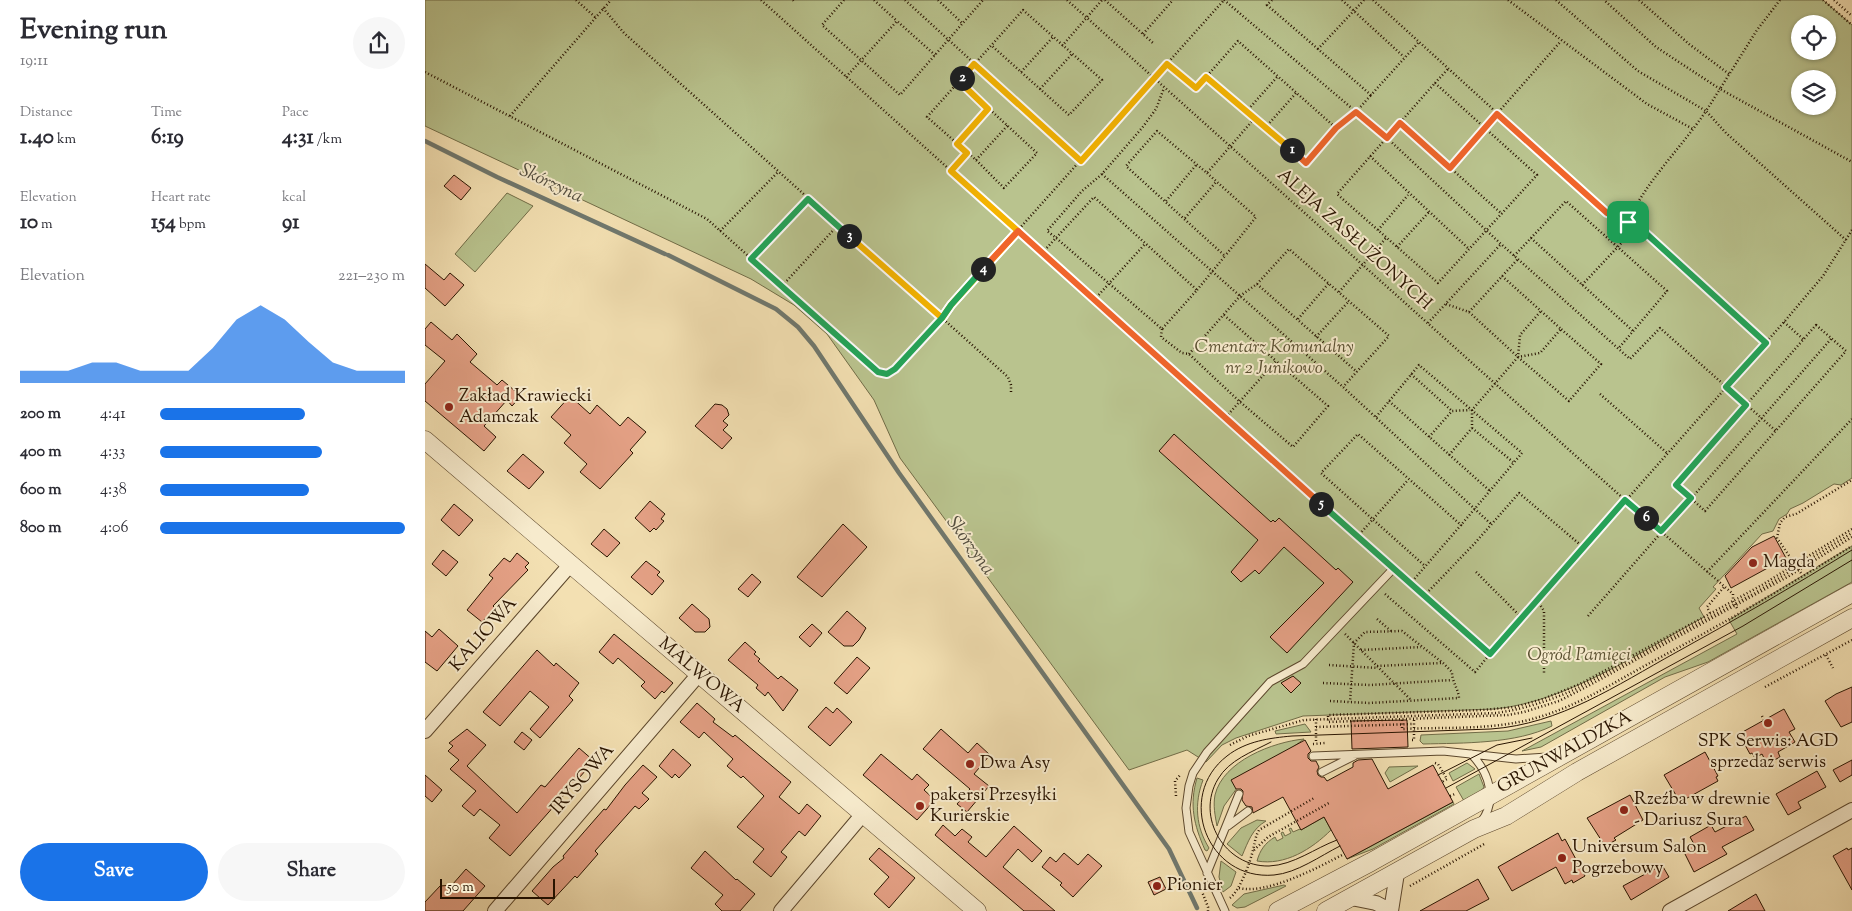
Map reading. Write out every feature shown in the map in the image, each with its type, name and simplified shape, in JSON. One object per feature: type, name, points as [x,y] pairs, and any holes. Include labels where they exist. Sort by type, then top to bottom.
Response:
[{"type":"street","name":"MALWOWA","points":[[425,440],[977,911]]},
{"type":"street","name":"KALIOWA","points":[[425,731],[570,565]]},
{"type":"street","name":"GRUNWALDZKA","points":[[1278,911],[1371,862],[1852,593]]},
{"type":"street","name":"GRUNWALDZKA","points":[[1326,911],[1474,829],[1507,816],[1577,772],[1852,618]]},
{"type":"street","name":"IRYSOWA","points":[[495,911],[699,674]]},
{"type":"street","points":[[1670,911],[1852,810]]},
{"type":"street","points":[[781,911],[863,814]]},
{"type":"street","points":[[1351,898],[1376,903],[1391,911],[1397,873]]},
{"type":"lane","points":[[1225,911],[1189,832],[1186,808],[1193,773],[1207,752],[1271,682],[1303,664],[1393,569]]},
{"type":"lane","points":[[1313,756],[1443,751],[1528,760],[1566,753]]},
{"type":"lane","points":[[1322,772],[1356,754]]},
{"type":"lane","points":[[1471,754],[1482,768],[1492,794],[1486,815],[1474,829]]},
{"type":"lane","points":[[1207,873],[1239,794]]},
{"type":"lane","points":[[1226,828],[1248,811]]},
{"type":"path","points":[[576,0],[595,17]]},
{"type":"path","points":[[510,116],[611,0]]},
{"type":"path","points":[[761,0],[1357,537],[1490,654]]},
{"type":"path","points":[[844,0],[822,26],[900,95],[983,0]]},
{"type":"path","points":[[874,0],[935,55]]},
{"type":"path","points":[[905,0],[1081,161]]},
{"type":"path","points":[[938,0],[963,23]]},
{"type":"path","name":"ALEJA ZASŁUŻONYCH","points":[[1067,0],[1625,500],[1733,594],[1735,603]]},
{"type":"path","points":[[1063,46],[1103,0],[1153,43]]},
{"type":"path","points":[[1143,34],[1173,0]]},
{"type":"path","points":[[425,72],[707,219],[878,372],[887,374],[895,369],[942,318],[951,305],[1224,0],[1387,138],[1514,256],[1630,359],[1660,328],[1776,431]]},
{"type":"path","points":[[1272,0],[1267,5],[1371,95]]},
{"type":"path","points":[[1342,0],[1404,57]]},
{"type":"path","points":[[1318,50],[1364,0]]},
{"type":"path","points":[[1373,0],[1607,213],[1639,227],[1766,343]]},
{"type":"path","points":[[1508,0],[1647,104],[1693,129]]},
{"type":"path","points":[[1556,0],[1638,71],[1706,111],[1726,133],[1846,240]]},
{"type":"path","points":[[1604,0],[1656,47],[1720,89],[1852,162]]},
{"type":"path","points":[[1639,0],[1689,44],[1729,74]]},
{"type":"path","points":[[1823,0],[1852,25]]},
{"type":"path","points":[[1834,0],[1852,16]]},
{"type":"path","points":[[1583,286],[1628,236],[1628,222],[1636,204],[1706,111],[1757,30],[1778,1]]},
{"type":"path","points":[[603,8],[624,33],[1008,377],[1011,392]]},
{"type":"path","points":[[959,81],[1037,153],[1004,188],[976,160],[927,117],[974,64],[991,45],[1023,10],[1102,80],[1069,115],[991,45]]},
{"type":"path","points":[[846,77],[897,21]]},
{"type":"path","points":[[1021,72],[1053,38]]},
{"type":"path","points":[[1450,168],[1561,40]]},
{"type":"path","points":[[1167,64],[1196,88],[1238,41],[1336,128]]},
{"type":"path","points":[[1206,77],[1306,163],[1336,128],[1356,112],[1419,42]]},
{"type":"path","points":[[1040,89],[1072,54]]},
{"type":"path","points":[[1435,83],[1537,175],[1438,283],[1337,194],[1370,156],[1387,138],[1435,83],[1448,69]]},
{"type":"path","points":[[1246,112],[1278,76]]},
{"type":"path","points":[[1162,329],[1047,230],[1082,192],[1102,174],[1142,128],[1156,109],[1164,88]]},
{"type":"path","points":[[1265,128],[1297,92]]},
{"type":"path","points":[[957,144],[988,109]]},
{"type":"path","points":[[1207,173],[1254,119]]},
{"type":"path","points":[[1400,123],[1502,214]]},
{"type":"path","points":[[976,160],[1008,125]]},
{"type":"path","points":[[1224,315],[1328,406],[1293,447],[1239,401],[1189,354],[1181,353],[1161,337],[1162,329],[1213,272],[1256,217],[1157,131],[1126,166],[1225,256]]},
{"type":"path","points":[[951,171],[967,153]]},
{"type":"path","points":[[1370,156],[1469,249]]},
{"type":"path","points":[[1166,202],[1197,164]]},
{"type":"path","points":[[720,231],[778,172]]},
{"type":"path","points":[[1102,174],[1343,387],[1491,524]]},
{"type":"path","points":[[1185,218],[1216,182]]},
{"type":"path","points":[[1378,230],[1409,194]]},
{"type":"path","points":[[1042,253],[1093,197],[1197,290]]},
{"type":"path","points":[[751,259],[808,199]]},
{"type":"path","points":[[1514,256],[1566,201],[1667,291],[1618,349]]},
{"type":"path","points":[[1397,247],[1429,212]]},
{"type":"path","points":[[782,286],[837,225]]},
{"type":"path","points":[[1376,586],[1475,672],[1583,547],[1784,322],[1823,276],[1852,230]]},
{"type":"path","points":[[1339,292],[1387,238]]},
{"type":"path","points":[[1530,238],[1633,332]]},
{"type":"path","points":[[1094,300],[1145,244]]},
{"type":"path","points":[[1428,323],[1501,244]]},
{"type":"path","points":[[1189,354],[1240,296],[1257,284],[1289,249],[1389,336],[1343,387]]},
{"type":"path","points":[[1469,312],[1518,259]]},
{"type":"path","points":[[1446,304],[1469,312],[1569,401],[1601,364],[1502,276]]},
{"type":"path","points":[[1298,319],[1329,283]]},
{"type":"path","points":[[1257,284],[1357,372]]},
{"type":"path","points":[[1317,337],[1349,300]]},
{"type":"path","points":[[1449,455],[1472,428],[1472,410],[1518,357],[1520,334],[1541,311]]},
{"type":"path","points":[[1784,322],[1803,339]]},
{"type":"path","points":[[1816,325],[1846,351],[1705,511],[1676,485],[1803,339],[1816,325]]},
{"type":"path","points":[[1518,357],[1540,353],[1561,329]]},
{"type":"path","points":[[1588,616],[1832,338]]},
{"type":"path","points":[[1225,418],[1276,361]]},
{"type":"path","points":[[1375,417],[1419,365],[1522,452],[1410,584]]},
{"type":"path","points":[[1411,374],[1452,411],[1472,410]]},
{"type":"path","points":[[1600,394],[1667,453]]},
{"type":"path","points":[[1389,402],[1490,491]]},
{"type":"path","points":[[1429,437],[1452,411]]},
{"type":"path","points":[[1707,573],[1852,419]]},
{"type":"path","points":[[1472,428],[1513,463]]},
{"type":"path","points":[[1425,566],[1321,473],[1358,434],[1461,525]]},
{"type":"path","points":[[1357,537],[1409,480]]},
{"type":"path","points":[[1798,569],[1777,538],[1780,523],[1785,517],[1796,514],[1852,480]]},
{"type":"path","points":[[1424,596],[1475,544],[1519,493],[1583,547]]},
{"type":"path","points":[[1328,719],[1328,715],[1482,710],[1523,705],[1543,699],[1580,684],[1712,616],[1798,569],[1852,531]]},
{"type":"path","points":[[1227,746],[1249,736],[1304,720],[1496,716],[1541,707],[1559,701],[1798,569],[1852,537]]},
{"type":"path","points":[[1402,720],[1402,729],[1509,724],[1547,715],[1572,705],[1721,624],[1852,546]]},
{"type":"path","points":[[1475,572],[1521,618]]},
{"type":"path","points":[[1715,622],[1707,607],[1724,587]]},
{"type":"path","points":[[1537,600],[1544,611],[1544,674]]},
{"type":"path","points":[[1735,603],[1738,610]]},
{"type":"path","points":[[1377,619],[1391,631]]},
{"type":"path","points":[[1338,627],[1411,700]]},
{"type":"path","points":[[1330,701],[1369,703],[1459,698],[1458,688],[1452,680],[1452,672],[1443,663],[1402,631],[1391,631],[1365,632],[1354,643],[1350,702]]},
{"type":"path","points":[[1361,650],[1422,647]]},
{"type":"path","points":[[1826,655],[1833,668]]},
{"type":"path","points":[[1329,665],[1378,667],[1443,663]]},
{"type":"path","points":[[1323,683],[1370,685],[1452,680]]},
{"type":"path","points":[[1762,716],[1764,720]]},
{"type":"path","points":[[1405,740],[1414,740],[1414,718]]},
{"type":"path","points":[[1328,719],[1329,722],[1414,718]]},
{"type":"path","points":[[1316,720],[1316,743]]},
{"type":"path","points":[[1316,727],[1414,724]]},
{"type":"path","points":[[1307,746],[1316,743],[1326,743]]},
{"type":"path","points":[[1430,763],[1438,764],[1447,779],[1442,782]]},
{"type":"path","points":[[1450,796],[1455,794]]},
{"type":"path","points":[[1227,901],[1239,888],[1259,830],[1314,798]]},
{"type":"path","points":[[1253,852],[1268,837],[1329,804]]},
{"type":"path","points":[[1239,888],[1247,890],[1292,879],[1344,854]]},
{"type":"green space","name":"Cmentarz Komunalny nr 2 Junikowo","points":[[425,0],[1823,0],[1852,25],[1852,478],[1841,485],[1834,484],[1790,509],[1787,514],[1779,519],[1773,531],[1762,534],[1713,587],[1716,589],[1699,608],[1704,617],[1577,686],[1523,704],[1495,709],[1303,716],[1236,738],[1222,745],[1206,762],[1187,750],[1129,770],[900,458],[874,400],[827,334],[794,305],[751,279],[425,126]]},
{"type":"green space","points":[[507,193],[533,206],[475,272],[455,254]]},
{"type":"green space","points":[[1852,546],[1852,582],[1708,662],[1665,677],[1541,747],[1522,751],[1737,634],[1729,620]]},
{"type":"green space","points":[[1551,721],[1552,726],[1538,732],[1506,739],[1472,743],[1423,744],[1420,741],[1421,735],[1508,731]]},
{"type":"green space","points":[[1305,724],[1311,732],[1276,734],[1275,731]]},
{"type":"green space","points":[[1304,739],[1237,788],[1224,806],[1217,826],[1214,807],[1215,795],[1220,783],[1228,772],[1251,755],[1264,749]]},
{"type":"green space","points":[[1467,763],[1475,769],[1453,781],[1449,773]]},
{"type":"green space","points":[[1418,766],[1390,782],[1385,773],[1389,767]]},
{"type":"green space","points":[[1479,774],[1484,787],[1464,801],[1456,787]]},
{"type":"green space","points":[[1197,778],[1203,780],[1198,798],[1198,815],[1201,832],[1209,848],[1207,851],[1201,841],[1194,815],[1193,797]]},
{"type":"green space","points":[[1453,802],[1454,804],[1373,849],[1347,859]]},
{"type":"green space","points":[[1324,817],[1331,830],[1315,844],[1297,854],[1278,861],[1257,861],[1261,850],[1268,842],[1275,837],[1277,841],[1283,838],[1281,833],[1283,832],[1285,836],[1291,833],[1289,829],[1291,828],[1293,832],[1301,830]]},
{"type":"green space","points":[[1257,820],[1266,821],[1254,832],[1242,856],[1227,844],[1241,828]]},
{"type":"green space","points":[[1221,861],[1236,872],[1231,886],[1223,892],[1219,877]]},
{"type":"green space","points":[[1286,886],[1245,907],[1237,908],[1232,905],[1244,894]]},
{"type":"building","points":[[454,175],[471,188],[461,200],[444,186]]},
{"type":"building","points":[[425,264],[444,280],[450,273],[464,285],[445,306],[425,288]]},
{"type":"building","points":[[431,322],[452,340],[457,334],[477,354],[470,362],[497,385],[502,380],[521,396],[512,406],[507,400],[484,426],[496,437],[484,451],[425,401],[425,384],[445,361],[425,345],[425,329]]},
{"type":"building","points":[[570,396],[590,414],[597,405],[620,426],[628,417],[646,432],[630,450],[633,453],[600,489],[580,472],[587,464],[564,443],[571,435],[551,417]]},
{"type":"building","points":[[715,404],[722,405],[727,409],[729,415],[723,421],[728,425],[723,430],[732,438],[722,449],[695,426]]},
{"type":"building","points":[[1174,434],[1271,522],[1273,520],[1275,522],[1279,518],[1336,570],[1338,568],[1353,582],[1287,653],[1270,637],[1324,583],[1284,547],[1259,574],[1255,570],[1241,582],[1231,572],[1258,540],[1159,451]]},
{"type":"building","points":[[523,454],[544,472],[529,489],[507,471]]},
{"type":"building","points":[[650,501],[665,514],[661,519],[664,521],[656,530],[654,528],[650,532],[635,518]]},
{"type":"building","points":[[454,504],[473,520],[459,536],[441,520]]},
{"type":"building","points":[[843,524],[867,547],[822,597],[797,577]]},
{"type":"building","points":[[604,529],[620,543],[607,557],[591,544]]},
{"type":"building","points":[[1774,536],[1786,558],[1731,588],[1725,576],[1752,547]]},
{"type":"building","points":[[443,550],[458,562],[446,576],[432,564]]},
{"type":"building","points":[[517,553],[529,563],[525,567],[528,570],[493,606],[495,608],[482,622],[467,610],[493,578],[489,575],[504,558],[510,562]]},
{"type":"building","points":[[646,561],[660,572],[657,575],[664,581],[652,595],[631,577]]},
{"type":"building","points":[[752,574],[761,582],[748,597],[738,589]]},
{"type":"building","points":[[692,604],[709,619],[710,627],[705,632],[695,632],[679,618]]},
{"type":"building","points":[[847,611],[866,628],[853,646],[844,646],[828,632]]},
{"type":"building","points":[[812,624],[822,633],[810,647],[799,637]]},
{"type":"building","points":[[439,629],[458,646],[437,671],[425,662],[425,631],[432,637]]},
{"type":"building","points":[[614,634],[673,683],[664,693],[662,691],[655,699],[641,686],[645,682],[618,658],[613,664],[599,652]]},
{"type":"building","points":[[745,642],[756,652],[754,654],[760,659],[758,661],[778,679],[781,676],[798,690],[783,711],[768,692],[765,696],[756,688],[758,685],[728,660]]},
{"type":"building","points":[[537,650],[554,666],[556,663],[579,683],[569,696],[573,700],[540,738],[530,729],[549,707],[530,691],[500,726],[483,712]]},
{"type":"building","points":[[857,657],[870,668],[847,694],[834,683]]},
{"type":"building","points":[[1293,676],[1301,683],[1291,693],[1281,683]]},
{"type":"building","points":[[1852,687],[1852,722],[1841,727],[1825,701]]},
{"type":"building","points":[[697,703],[715,719],[713,722],[733,737],[735,735],[791,782],[779,797],[799,814],[807,804],[821,816],[805,836],[799,831],[781,852],[787,857],[771,877],[753,862],[764,849],[737,827],[764,796],[743,776],[741,778],[727,766],[733,759],[704,732],[699,738],[680,722]]},
{"type":"building","points":[[826,707],[833,713],[837,708],[852,722],[830,746],[808,727]]},
{"type":"building","points":[[1784,709],[1795,729],[1789,732],[1795,742],[1778,752],[1780,757],[1767,764],[1762,754],[1755,758],[1752,753],[1750,754],[1739,734]]},
{"type":"building","points":[[1407,720],[1408,747],[1352,749],[1351,721]]},
{"type":"building","points":[[467,729],[486,745],[467,766],[517,813],[541,785],[545,787],[579,748],[594,761],[510,856],[489,838],[500,825],[480,809],[474,816],[462,806],[476,791],[450,769],[459,760],[448,751],[453,746],[449,743]]},
{"type":"building","points":[[941,729],[968,753],[977,743],[990,755],[974,774],[989,786],[967,812],[957,804],[970,789],[923,749]]},
{"type":"building","points":[[522,732],[532,740],[524,750],[514,742]]},
{"type":"building","points":[[1305,740],[1311,751],[1308,754],[1308,758],[1311,761],[1316,761],[1319,767],[1318,775],[1324,777],[1327,781],[1353,767],[1353,763],[1358,760],[1372,759],[1388,789],[1433,765],[1453,802],[1347,859],[1324,817],[1301,830],[1283,797],[1253,813],[1252,807],[1246,806],[1242,800],[1243,791],[1236,789],[1231,780]]},
{"type":"building","points":[[673,749],[691,765],[679,778],[675,774],[672,778],[659,766]]},
{"type":"building","points":[[1705,752],[1718,776],[1716,777],[1718,781],[1680,802],[1664,775]]},
{"type":"building","points":[[881,754],[912,780],[917,774],[929,785],[924,790],[935,800],[917,820],[863,775]]},
{"type":"building","points":[[1852,760],[1852,775],[1840,782],[1833,770]]},
{"type":"building","points":[[643,765],[657,777],[642,793],[649,799],[639,809],[635,806],[595,851],[598,854],[577,878],[575,876],[548,905],[532,891],[553,867],[564,858],[563,856],[604,809],[606,810]]},
{"type":"building","points":[[1817,771],[1826,787],[1798,802],[1801,808],[1788,815],[1776,794]]},
{"type":"building","points":[[425,775],[442,790],[432,802],[425,796]]},
{"type":"building","points":[[1630,795],[1643,820],[1614,838],[1616,840],[1605,846],[1587,818]]},
{"type":"building","points":[[1746,816],[1754,830],[1722,847],[1727,854],[1694,872],[1683,850],[1694,844],[1690,837],[1711,825],[1715,832]]},
{"type":"building","points":[[943,825],[955,836],[962,829],[972,837],[968,842],[986,857],[1014,826],[1042,851],[1032,862],[1018,849],[1003,867],[1055,911],[1024,911],[935,835]]},
{"type":"building","points":[[1558,833],[1562,841],[1565,839],[1585,876],[1573,883],[1572,880],[1565,884],[1556,867],[1512,891],[1498,867]]},
{"type":"building","points":[[879,848],[915,878],[889,908],[874,894],[889,877],[869,859]]},
{"type":"building","points":[[1847,848],[1848,850],[1852,848],[1852,890],[1833,856]]},
{"type":"building","points":[[705,851],[736,880],[755,894],[740,911],[722,911],[715,904],[723,895],[691,868]]},
{"type":"building","points":[[1064,853],[1078,865],[1088,854],[1102,866],[1073,897],[1060,885],[1062,883],[1042,867],[1050,857],[1056,862]]},
{"type":"building","points":[[1662,865],[1669,877],[1631,900],[1623,886]]},
{"type":"building","points":[[466,869],[485,886],[463,911],[425,911],[425,902],[440,886],[452,885]]},
{"type":"building","name":"Pionier","points":[[1160,877],[1166,889],[1154,895],[1148,882]]},
{"type":"building","points":[[1478,879],[1489,899],[1466,911],[1420,911]]},
{"type":"building","points":[[1756,894],[1765,911],[1728,911]]},
{"type":"waterway","name":"Skórzyna","points":[[425,141],[497,177],[665,254]]},
{"type":"waterway","name":"Skórzyna","points":[[668,255],[776,309],[798,327],[814,346],[899,473],[1169,849],[1197,908]]},
{"type":"tram line","points":[[1340,846],[1300,868],[1283,874],[1251,873],[1231,865],[1216,851],[1206,833],[1201,813],[1203,792],[1211,773],[1234,751],[1258,741],[1275,738],[1491,729],[1541,720],[1609,690],[1764,603],[1852,550]]},
{"type":"tram line","points":[[1446,788],[1743,626],[1852,560]]},
{"type":"tram line","points":[[1438,775],[1497,745],[1532,738]]},
{"type":"tram line","points":[[1271,742],[1235,762],[1218,779],[1212,794],[1210,809],[1212,823],[1218,837],[1227,849],[1239,858],[1253,864],[1269,866],[1287,863],[1337,840]]},
{"type":"place","name":"Zakład Krawiecki Adamczak","points":[[449,407]]},
{"type":"place","name":"Magda","points":[[1753,563]]},
{"type":"place","name":"SPK Serwis: AGD sprzedaż serwis","points":[[1768,723]]},
{"type":"place","name":"Dwa Asy","points":[[970,764]]},
{"type":"place","name":"pakersi Przesyłki Kurierskie","points":[[920,806]]},
{"type":"place","name":"Rzeźba w drewnie - Dariusz Sura","points":[[1624,810]]},
{"type":"place","name":"Universum Salon Pogrzebowy","points":[[1562,858]]},
{"type":"place","name":"Pionier","points":[[1157,886]]},
{"type":"route","points":[[1628,222],[1607,213],[1497,114],[1450,168],[1400,123],[1387,138],[1356,112],[1336,128],[1306,163],[1206,77],[1196,88],[1167,64],[1081,161],[974,64],[959,81],[988,109],[957,144],[967,153],[951,171],[1018,231],[951,305],[942,318],[808,199],[751,259],[878,372],[887,374],[895,369],[942,318],[951,305],[984,268],[1018,231],[1490,654],[1625,500],[1661,531],[1691,498],[1676,485],[1746,405],[1726,387],[1766,343],[1639,227],[1628,222]]},
{"type":"park label","name":"Ogród Pamięci","points":[[1579,656]]}]
